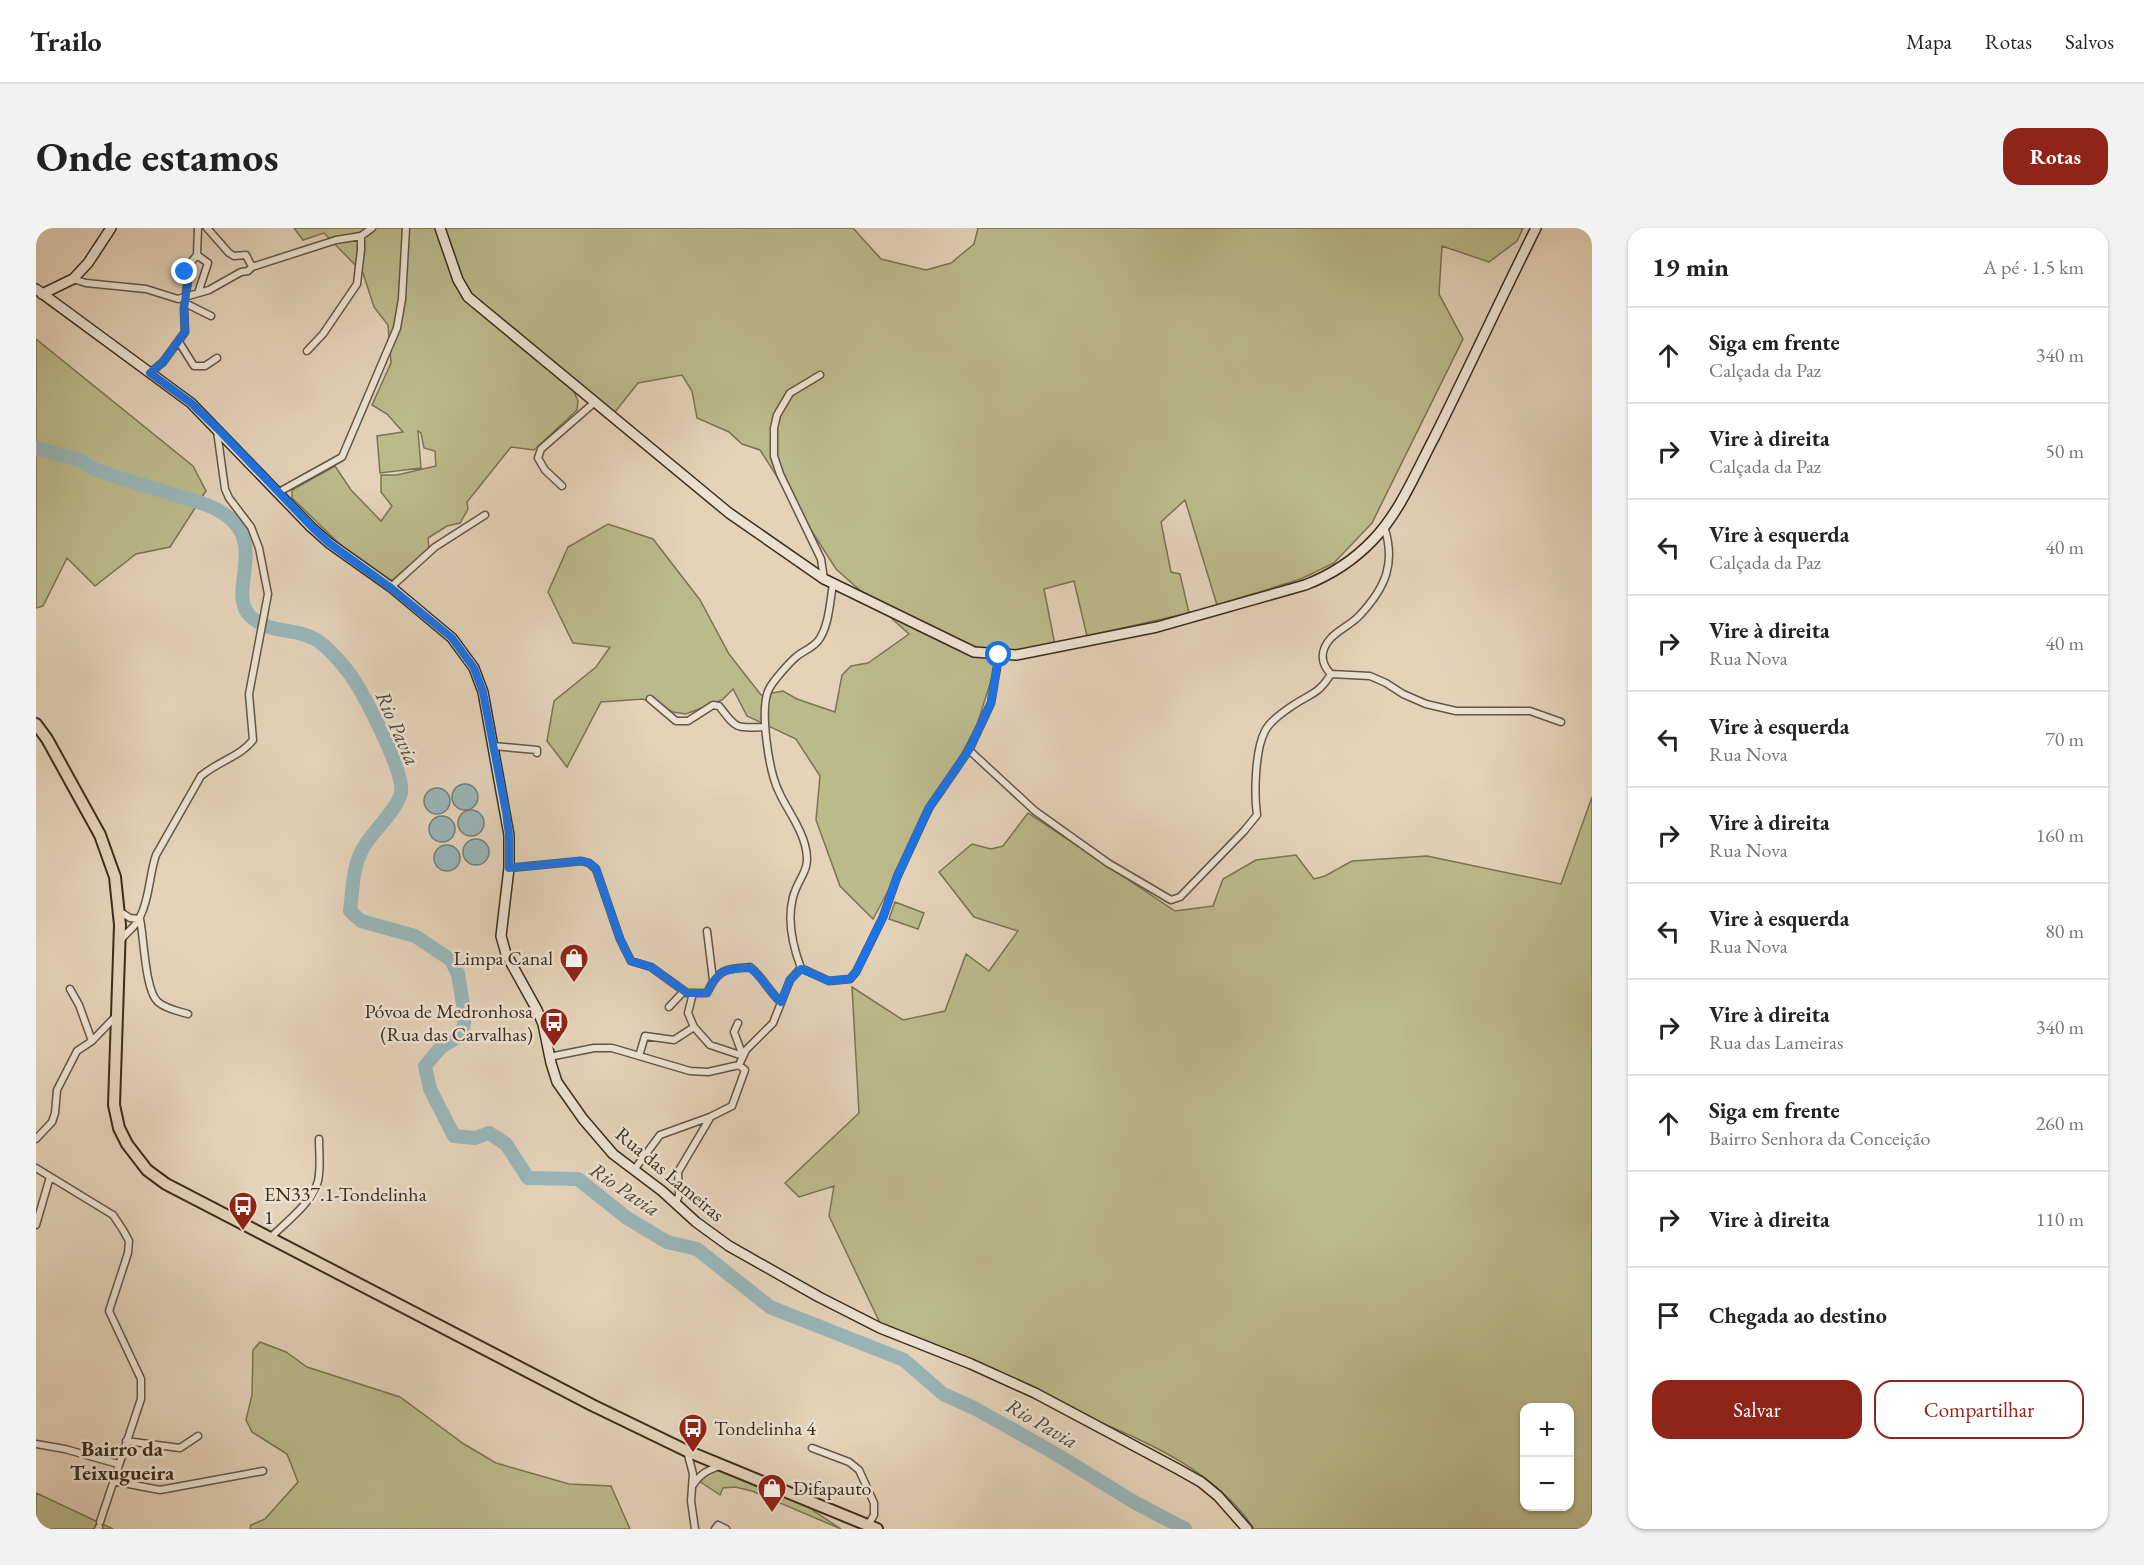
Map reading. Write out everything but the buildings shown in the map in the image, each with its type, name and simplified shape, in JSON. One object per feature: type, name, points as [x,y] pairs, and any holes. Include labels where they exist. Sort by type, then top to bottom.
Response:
[{"type":"main road","points":[[36,724],[47,739],[100,835],[111,862],[120,925],[114,1105],[116,1119],[123,1136],[138,1161],[147,1170],[166,1184],[583,1400],[720,1466],[873,1527]]},
{"type":"street","points":[[39,292],[73,279],[88,263],[111,228]]},
{"type":"street","points":[[150,373],[163,362],[185,332],[185,300],[188,279],[184,276],[188,266],[197,255],[198,228]]},
{"type":"street","points":[[207,228],[229,254],[246,255],[252,267]]},
{"type":"street","points":[[185,300],[241,272],[248,271],[252,267],[336,240],[361,236],[372,228]]},
{"type":"street","points":[[279,492],[342,457],[397,328],[402,299],[406,228]]},
{"type":"street","points":[[440,228],[458,280],[468,297],[729,513],[833,584],[974,652],[999,655],[1016,655],[1157,627],[1305,585],[1327,577],[1351,560],[1374,540],[1394,514],[1536,228]]},
{"type":"street","points":[[307,351],[322,334],[357,284],[361,236]]},
{"type":"street","points":[[197,255],[208,263],[198,294]]},
{"type":"street","points":[[73,279],[86,283],[146,289],[185,300],[212,316]]},
{"type":"street","name":"Rua das Lameiras","points":[[39,292],[191,403],[312,527],[452,638],[467,656],[483,692],[509,835],[509,868],[501,936],[506,954],[543,1024],[549,1057],[558,1082],[583,1119],[613,1154],[726,1244],[819,1297],[880,1328],[971,1364],[1035,1393],[1176,1468],[1201,1482],[1218,1496],[1247,1529]]},
{"type":"street","points":[[179,342],[194,366],[205,366],[217,358]]},
{"type":"street","points":[[820,375],[790,393],[782,403],[774,428],[774,456],[780,474],[821,559],[824,579]]},
{"type":"street","points":[[562,486],[545,470],[538,458],[541,449],[595,402]]},
{"type":"street","points":[[119,943],[140,919],[156,855],[201,776],[211,767],[249,746],[253,740],[249,694],[268,594],[259,548],[251,526],[229,498],[225,489],[217,428]]},
{"type":"street","points":[[220,455],[230,442]]},
{"type":"street","points":[[391,588],[435,547],[485,515]]},
{"type":"street","points":[[1384,526],[1389,540],[1391,560],[1386,579],[1360,616],[1330,639],[1321,657],[1323,666],[1331,674],[1370,676],[1426,704],[1456,711],[1530,711],[1561,722]]},
{"type":"street","points":[[833,584],[824,630],[818,640],[807,651],[796,657],[769,688],[764,727],[777,789],[796,821],[805,845],[808,864],[791,907],[794,950],[801,969],[829,981],[849,979],[856,972],[883,917],[897,877],[929,808],[969,750],[991,703],[999,655]]},
{"type":"street","points":[[969,750],[1035,811],[1108,863],[1171,900],[1180,897],[1257,815],[1254,797],[1260,750],[1265,731],[1275,719],[1292,706],[1322,689],[1331,674]]},
{"type":"street","points":[[650,699],[676,721],[688,721],[713,705],[719,706],[734,725],[740,728],[764,727]]},
{"type":"street","points":[[493,746],[537,750],[537,753]]},
{"type":"street","points":[[509,868],[581,861],[590,863],[596,869],[620,939],[631,961],[651,967],[684,991],[693,993],[707,993],[713,980],[722,971],[729,968],[750,968],[760,975],[771,994],[781,1002]]},
{"type":"street","points":[[119,911],[130,918],[140,919]]},
{"type":"street","points":[[140,919],[148,982],[156,1001],[168,1008],[188,1014]]},
{"type":"street","points":[[120,925],[135,925]]},
{"type":"street","points":[[707,931],[713,980]]},
{"type":"street","points":[[739,1065],[746,1050],[773,1023],[790,980],[801,969]]},
{"type":"street","points":[[70,989],[79,1005],[92,1041]]},
{"type":"street","points":[[669,1007],[684,991]]},
{"type":"street","points":[[693,993],[688,1013],[694,1027],[710,1045],[743,1056]]},
{"type":"street","points":[[36,1139],[52,1122],[57,1090],[77,1051],[92,1041],[116,1016]]},
{"type":"street","points":[[738,1023],[734,1032],[743,1056]]},
{"type":"street","points":[[639,1056],[645,1036],[674,1040],[694,1027]]},
{"type":"street","points":[[549,1057],[594,1048],[612,1048],[690,1071],[708,1072],[739,1065]]},
{"type":"street","points":[[634,1170],[660,1135],[710,1117],[732,1106],[745,1070],[739,1065]]},
{"type":"street","points":[[676,1203],[679,1195],[678,1172],[710,1117]]},
{"type":"street","points":[[270,1238],[294,1216],[318,1182],[319,1138]]},
{"type":"street","points":[[36,1168],[113,1215],[129,1241],[128,1253],[109,1311],[141,1379],[141,1399],[99,1526]]},
{"type":"street","points":[[36,1225],[50,1176]]},
{"type":"street","points":[[126,1441],[180,1448],[198,1436]]},
{"type":"street","points":[[36,1444],[65,1449],[118,1464]]},
{"type":"street","points":[[812,1448],[849,1462],[859,1470],[874,1503],[873,1527]]},
{"type":"street","points":[[687,1451],[693,1485],[691,1501],[695,1529]]},
{"type":"street","points":[[691,1466],[702,1458],[705,1472]]},
{"type":"street","points":[[693,1485],[699,1475],[720,1466]]},
{"type":"street","points":[[113,1480],[160,1490],[263,1471]]},
{"type":"street","points":[[715,1529],[718,1525],[726,1529]]},
{"type":"shaded area","points":[[294,228],[853,228],[881,259],[926,270],[951,263],[974,244],[978,228],[1523,228],[1517,241],[1489,262],[1442,246],[1439,294],[1463,339],[1372,523],[1334,563],[1301,579],[1217,605],[1185,500],[1161,522],[1171,572],[1180,574],[1189,613],[1087,636],[1074,581],[1044,589],[1055,645],[999,655],[977,725],[873,919],[840,886],[816,820],[820,776],[796,739],[747,716],[733,689],[722,700],[686,714],[673,712],[643,699],[601,702],[567,767],[547,741],[554,701],[596,667],[610,647],[573,643],[548,592],[568,547],[608,524],[653,539],[700,600],[729,654],[761,695],[783,691],[797,699],[835,712],[842,675],[851,666],[868,663],[909,634],[836,569],[760,450],[742,444],[729,432],[697,418],[692,391],[682,375],[638,383],[615,412],[574,392],[578,401],[577,410],[534,450],[511,447],[467,502],[468,509],[460,523],[447,526],[428,538],[429,549],[391,581],[349,553],[292,498],[292,490],[335,466],[351,490],[381,521],[392,506],[381,492],[381,475],[397,475],[436,466],[435,451],[424,448],[421,433],[418,431],[421,468],[380,473],[377,436],[403,432],[387,414],[372,405],[391,363],[388,325],[374,307],[363,273],[324,233],[303,240]]},
{"type":"shaded area","points":[[36,339],[193,466],[206,491],[170,547],[136,554],[95,586],[67,558],[43,606],[36,608]]},
{"type":"shaded area","points":[[1592,797],[1592,1529],[1254,1529],[1235,1505],[1213,1484],[1162,1451],[880,1323],[829,1216],[834,1186],[799,1197],[785,1183],[859,1113],[852,987],[903,1020],[945,1011],[966,954],[989,971],[1018,931],[974,917],[939,872],[972,844],[991,849],[1003,846],[1028,813],[1175,911],[1213,906],[1223,879],[1256,860],[1296,855],[1314,879],[1325,876],[1352,861],[1427,856],[1561,884]]},
{"type":"shaded area","points":[[895,902],[924,913],[918,929],[889,919]]},
{"type":"shaded area","points":[[260,1342],[286,1352],[307,1367],[400,1397],[464,1444],[496,1463],[569,1484],[611,1486],[630,1529],[250,1529],[251,1525],[265,1519],[298,1482],[287,1454],[252,1432],[246,1420],[252,1395],[253,1350]]},
{"type":"shaded area","points":[[718,1470],[811,1507],[841,1529],[752,1491],[735,1487],[723,1488],[720,1495],[699,1481],[709,1472]]},
{"type":"shaded area","points":[[36,1493],[113,1529],[36,1529]]},
{"type":"water","points":[[465,784],[474,788],[478,797],[474,806],[465,810],[456,806],[452,797],[456,788]]},
{"type":"water","points":[[437,788],[446,792],[450,801],[446,810],[437,814],[428,810],[424,801],[428,792]]},
{"type":"water","points":[[471,810],[480,814],[484,823],[480,832],[471,836],[462,832],[458,823],[462,814]]},
{"type":"water","points":[[442,816],[451,820],[455,829],[451,838],[442,842],[433,838],[429,829],[433,820]]},
{"type":"water","points":[[476,839],[485,843],[489,852],[485,861],[476,865],[467,861],[463,852],[467,843]]},
{"type":"water","points":[[447,845],[456,849],[460,858],[456,867],[447,871],[438,867],[434,858],[438,849]]},
{"type":"waterway","name":"Rio Pavia","points":[[36,448],[80,460],[94,469],[201,503],[227,516],[239,528],[244,541],[246,554],[242,595],[244,606],[250,616],[267,626],[304,634],[321,643],[354,680],[391,753],[401,783],[401,793],[395,806],[361,853],[354,877],[350,911],[361,921],[415,936],[451,960],[458,974],[465,1016],[462,1035],[441,1047],[425,1066],[430,1089],[454,1136],[475,1138],[489,1133],[506,1144],[528,1178],[578,1179],[627,1218],[667,1242],[697,1249],[770,1307],[904,1360],[943,1394],[974,1408],[1051,1451],[1134,1502],[1185,1529]]},
{"type":"place","name":"Limpa Canal","points":[[574,984]]},
{"type":"place","name":"Póvoa de Medronhosa (Rua das Carvalhas)","points":[[554,1048]]},
{"type":"place","name":"EN337.1-Tondelinha 1","points":[[243,1232]]},
{"type":"place","name":"Tondelinha 4","points":[[693,1454]]},
{"type":"place","name":"Difapauto","points":[[772,1514]]},
{"type":"district","name":"Bairro da Teixugueira","points":[[122,1460]]},
{"type":"route","points":[[185,272],[184,276],[188,279],[184,309],[185,332],[163,362],[150,373],[191,403],[329,543],[391,588],[455,641],[474,668],[483,692],[506,812],[509,868],[581,861],[590,863],[596,869],[620,939],[631,961],[651,967],[687,993],[707,993],[713,980],[729,968],[750,968],[760,975],[771,994],[781,1002],[790,980],[801,969],[829,981],[849,979],[856,972],[883,917],[897,877],[929,808],[969,750],[991,703],[999,655]]}]
